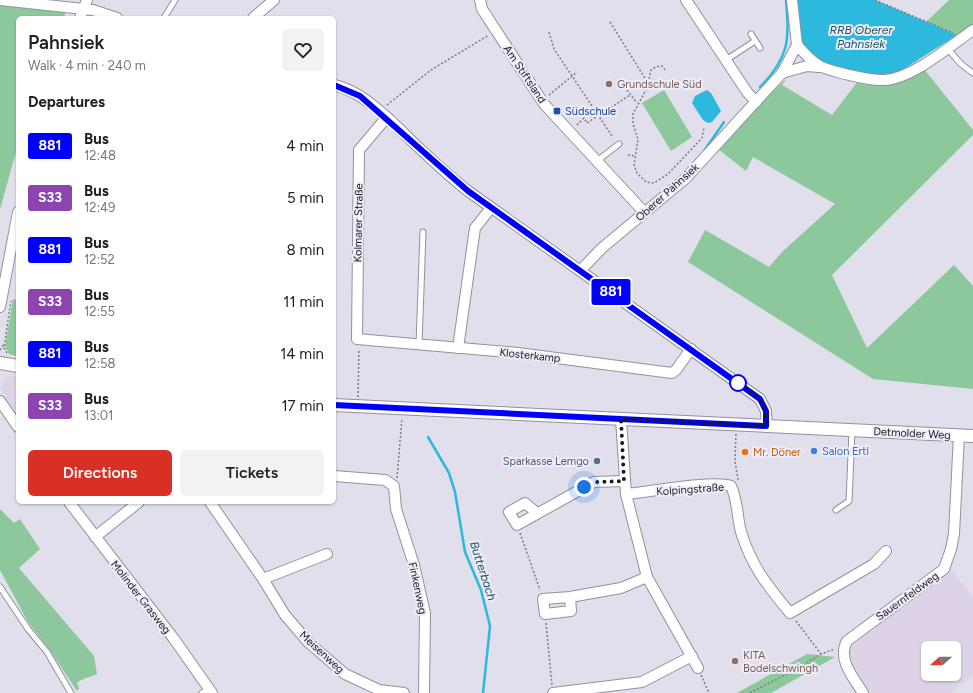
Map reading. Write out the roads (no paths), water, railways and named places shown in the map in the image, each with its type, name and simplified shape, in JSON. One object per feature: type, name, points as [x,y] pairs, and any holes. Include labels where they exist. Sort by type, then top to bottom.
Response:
[{"type":"street","points":[[0,0],[93,10],[111,16]]},
{"type":"street","points":[[255,16],[274,0]]},
{"type":"street","name":"Am Stiftsland","points":[[480,0],[482,9],[542,100],[644,212]]},
{"type":"street","points":[[686,0],[747,92],[756,102]]},
{"type":"street","points":[[792,0],[797,45],[819,67]]},
{"type":"street","points":[[782,73],[807,66],[819,67],[858,77],[885,80],[908,73],[973,30]]},
{"type":"street","name":"Oberer Pahnsiek","points":[[580,271],[602,248],[684,179],[782,73],[797,45]]},
{"type":"street","points":[[336,86],[360,96],[383,114],[448,175],[491,208],[760,399],[766,411],[766,426]]},
{"type":"street","name":"Kolmarer Straße","points":[[358,339],[360,150],[383,114]]},
{"type":"street","points":[[458,348],[475,228],[491,208]]},
{"type":"street","points":[[0,307],[3,276],[16,221]]},
{"type":"street","name":"Klosterkamp","points":[[358,339],[419,346],[525,354],[672,373],[676,370],[691,349]]},
{"type":"street","points":[[0,363],[14,361]]},
{"type":"street","points":[[0,401],[16,424]]},
{"type":"street","name":"Detmolder Weg","points":[[336,405],[973,436]]},
{"type":"street","points":[[621,419],[626,494],[647,576],[698,668]]},
{"type":"street","name":"Sauernfeldweg","points":[[863,693],[846,666],[843,648],[846,641],[944,569],[951,549],[954,534],[959,435]]},
{"type":"street","name":"Finkenweg","points":[[336,476],[385,480],[394,486],[396,509],[414,565],[425,613],[424,693]]},
{"type":"street","points":[[537,513],[525,503],[509,512],[517,525],[594,482],[624,481]]},
{"type":"street","name":"Kolpingstraße","points":[[626,494],[724,484],[731,486],[735,494],[741,530],[755,568],[790,613],[874,564],[886,551]]},
{"type":"street","name":"Molinder Grasweg","points":[[70,504],[95,538],[174,639],[208,692]]},
{"type":"street","points":[[95,538],[137,504]]},
{"type":"street","name":"Meisenweg","points":[[211,504],[290,620],[308,642],[345,674],[379,690],[404,693]]},
{"type":"street","points":[[263,579],[327,554]]},
{"type":"street","points":[[570,597],[571,611],[545,614],[543,599],[570,597],[621,588],[647,576]]},
{"type":"street","points":[[553,693],[576,692],[642,682],[692,656]]},
{"type":"lane","points":[[165,16],[175,0]]},
{"type":"lane","points":[[751,34],[760,48]]},
{"type":"lane","points":[[726,60],[755,41]]},
{"type":"lane","points":[[947,48],[961,64],[973,73]]},
{"type":"lane","points":[[597,161],[619,144]]},
{"type":"lane","points":[[419,346],[422,232]]},
{"type":"lane","points":[[836,510],[849,501],[852,430]]},
{"type":"lane","points":[[0,587],[28,629],[47,652],[71,693]]},
{"type":"water","name":"RRB Oberer Pahnsiek","points":[[794,0],[875,0],[957,35],[899,72],[885,76],[837,70],[819,61],[804,46],[801,38]]},
{"type":"water","points":[[707,90],[711,93],[721,111],[712,122],[708,123],[703,120],[692,103],[695,96]]},
{"type":"waterway","points":[[760,87],[777,67],[785,47],[788,26],[786,0]]},
{"type":"waterway","points":[[704,151],[724,122]]},
{"type":"waterway","name":"Butterbach","points":[[428,437],[449,473],[455,492],[465,552],[481,590],[490,626],[483,693]]},
{"type":"place","name":"Grundschule Süd","points":[[609,84]]},
{"type":"place","name":"Südschule","points":[[557,111]]},
{"type":"place","name":"Salon Ertl","points":[[814,451]]},
{"type":"place","name":"Mr. Döner","points":[[745,452]]},
{"type":"place","name":"Sparkasse Lemgo","points":[[597,461]]},
{"type":"place","name":"KITA Bodelschwingh","points":[[735,661]]}]
